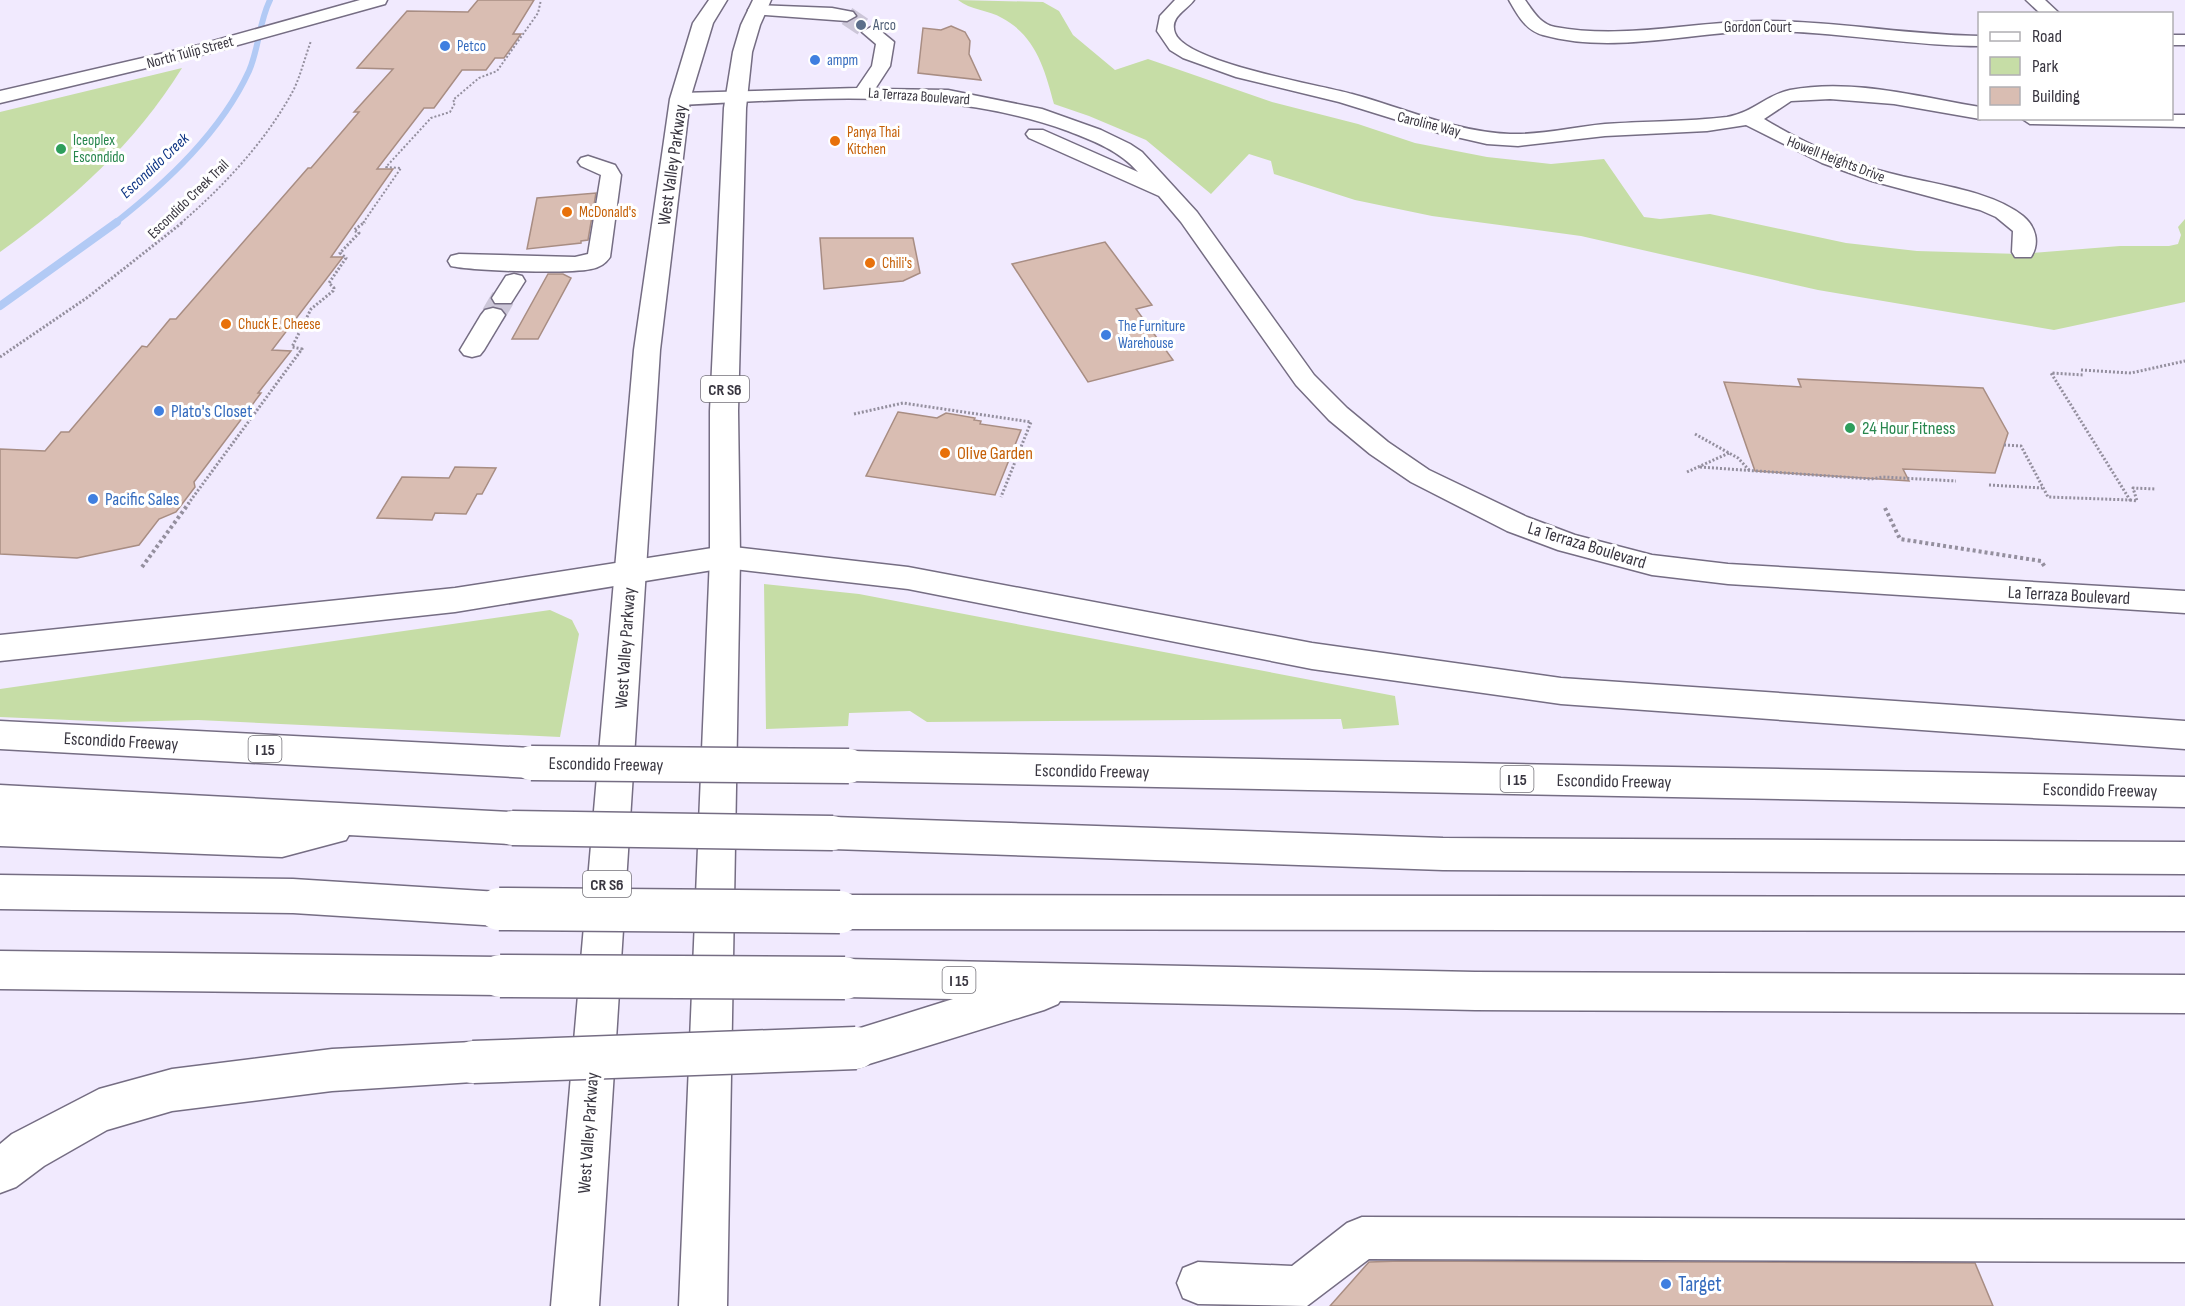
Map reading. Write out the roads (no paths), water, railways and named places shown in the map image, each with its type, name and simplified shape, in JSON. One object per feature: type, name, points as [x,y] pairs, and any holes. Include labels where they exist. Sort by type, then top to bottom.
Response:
[{"type":"main road","name":"West Valley Parkway","points":[[575,1306],[647,350],[680,105],[703,23],[718,0]]},
{"type":"main road","name":"CR S6","points":[[703,1306],[725,557],[724,411],[735,101],[737,73],[747,32],[759,5]]},
{"type":"main road","points":[[0,648],[455,600],[725,557],[908,578],[1312,656],[1561,691],[2185,735]]},
{"type":"main road","name":"Escondido Freeway","points":[[0,735],[531,763],[849,766],[2185,792]]},
{"type":"main road","points":[[0,800],[512,828],[833,833],[1443,854],[2185,858]]},
{"type":"main road","points":[[0,830],[282,840],[376,819]]},
{"type":"main road","points":[[0,891],[293,896],[499,909]]},
{"type":"main road","points":[[0,913],[499,909],[840,912],[2185,914]]},
{"type":"main road","name":"I 15","points":[[0,970],[845,978],[1487,991],[2185,994]]},
{"type":"main road","points":[[0,1171],[28,1150],[99,1111],[172,1090],[332,1070],[473,1062],[856,1048],[1074,982]]},
{"type":"street","name":"North Tulip Street","points":[[0,97],[203,49],[379,0]]},
{"type":"street","name":"Caroline Way","points":[[1186,0],[1176,6],[1168,16],[1166,26],[1168,36],[1180,48],[1201,59],[1254,76],[1347,99],[1438,128],[1507,140],[1547,139],[1584,132],[1750,119]]},
{"type":"street","name":"Gordon Court","points":[[1517,0],[1537,28],[1552,33],[1615,36],[1765,26],[1806,27],[1938,42],[1978,41]]},
{"type":"street","points":[[2034,0],[2049,12]]},
{"type":"street","points":[[759,5],[847,16]]},
{"type":"street","points":[[863,93],[881,66],[885,42],[871,32]]},
{"type":"street","name":"La Terraza Boulevard","points":[[680,105],[863,93],[948,96],[1042,115],[1094,134],[1135,156],[1165,193],[1189,217],[1305,380],[1338,414],[1379,448],[1419,476],[1516,524],[1608,556],[1652,565],[1728,574],[2185,602]]},
{"type":"street","points":[[1750,119],[1784,97],[1809,93],[1868,95],[1978,113]]},
{"type":"street","name":"La Terraza Boulevard","points":[[735,101],[910,109],[991,121],[1068,146],[1165,193]]},
{"type":"street","points":[[2173,106],[2185,115]]},
{"type":"street","name":"Howell Heights Drive","points":[[1750,119],[1808,150],[1880,177],[1955,197],[2014,219],[2024,231],[2027,241],[2023,252]]},
{"type":"street","points":[[2133,120],[2185,121]]},
{"type":"street","points":[[459,261],[575,264],[589,263],[599,256],[611,175],[608,169],[588,162]]},
{"type":"street","points":[[472,350],[503,298]]},
{"type":"street","points":[[1198,1283],[1299,1288],[1362,1238],[2185,1241]]},
{"type":"waterway","name":"Escondido Creek","points":[[115,223],[173,173],[224,115],[249,71],[263,17],[270,0]]},
{"type":"waterway","name":"Escondido Creek","points":[[0,306],[117,222]]},
{"type":"tunnel","points":[[847,16],[871,32]]},
{"type":"tunnel","points":[[493,315],[503,298]]},
{"type":"place","name":"Arco","points":[[861,25]]},
{"type":"place","name":"Petco","points":[[445,46]]},
{"type":"place","name":"ampm","points":[[815,60]]},
{"type":"place","name":"Panya Thai Kitchen","points":[[835,141]]},
{"type":"place","name":"Iceoplex Escondido","points":[[61,149]]},
{"type":"place","name":"McDonald's","points":[[567,212]]},
{"type":"place","name":"Chili's","points":[[870,263]]},
{"type":"place","name":"Chuck E. Cheese","points":[[226,324]]},
{"type":"place","name":"The Furniture Warehouse","points":[[1106,335]]},
{"type":"place","name":"Plato's Closet","points":[[159,411]]},
{"type":"place","name":"24 Hour Fitness","points":[[1850,428]]},
{"type":"place","name":"Olive Garden","points":[[945,453]]},
{"type":"place","name":"Pacific Sales","points":[[93,499]]},
{"type":"place","name":"Target","points":[[1666,1284]]}]
